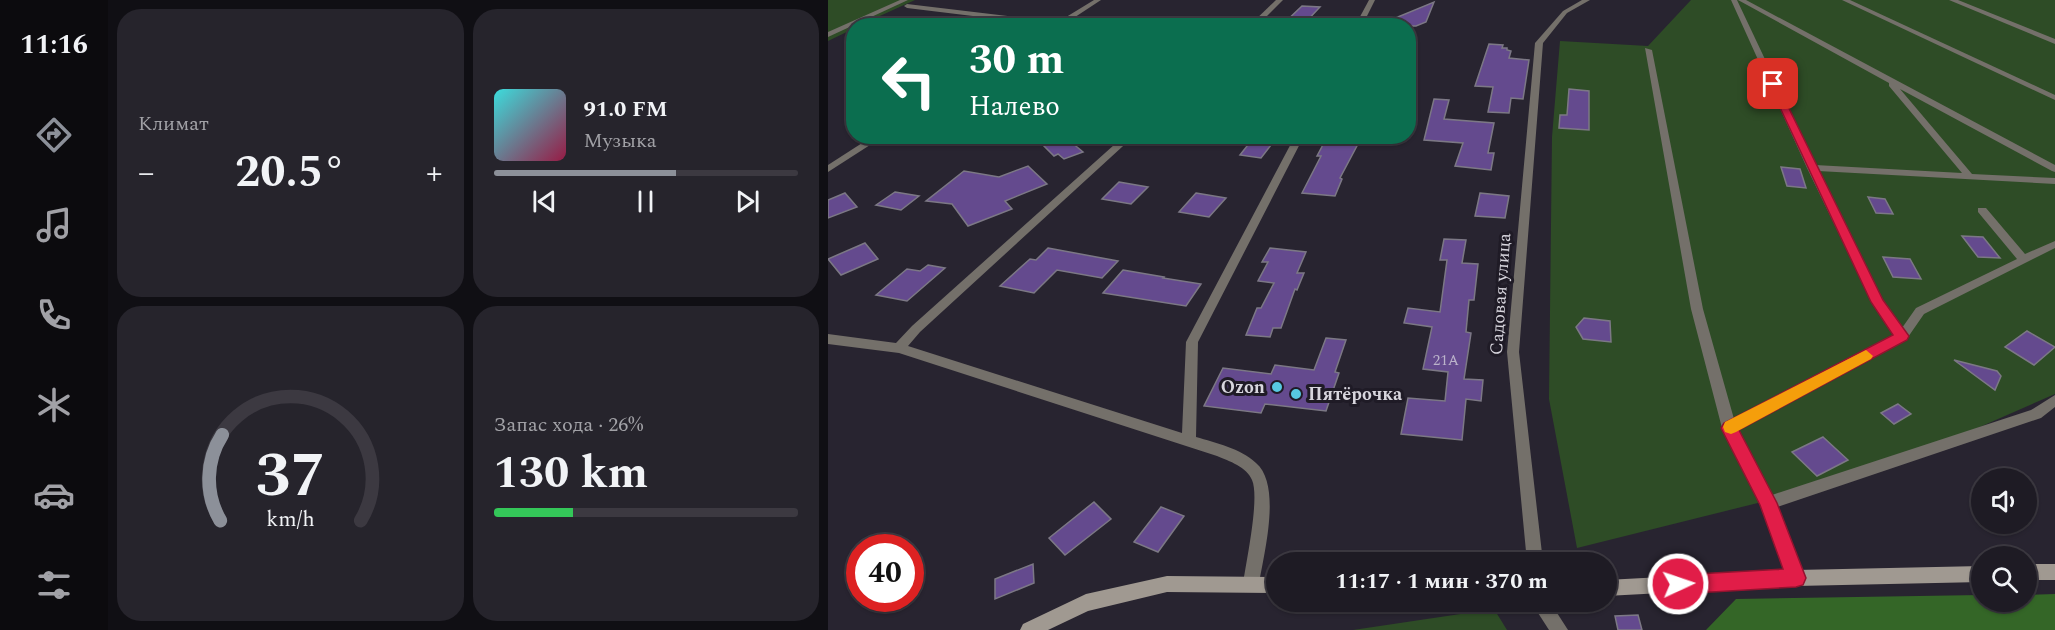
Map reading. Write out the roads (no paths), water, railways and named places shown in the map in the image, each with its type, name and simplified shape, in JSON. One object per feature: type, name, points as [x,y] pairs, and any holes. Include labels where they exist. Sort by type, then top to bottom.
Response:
[{"type":"street","points":[[869,18],[919,0]]},
{"type":"street","points":[[1069,18],[1098,0]]},
{"type":"street","points":[[1261,18],[1280,0]]},
{"type":"street","points":[[1362,18],[1371,0]]},
{"type":"street","name":"Садовая улица","points":[[1534,552],[1513,352],[1539,44],[1565,12],[1587,0]]},
{"type":"street","points":[[1734,0],[1812,168],[1878,302],[1902,336]]},
{"type":"street","points":[[1741,0],[2055,169]]},
{"type":"street","points":[[1845,0],[2053,95]]},
{"type":"street","points":[[1952,0],[2055,42]]},
{"type":"street","points":[[881,18],[906,3],[1010,18]]},
{"type":"street","points":[[828,35],[846,28]]},
{"type":"street","points":[[828,44],[846,36]]},
{"type":"street","points":[[1648,50],[1697,309],[1729,428],[1768,503],[1796,578]]},
{"type":"street","points":[[1887,78],[1970,177]]},
{"type":"street","points":[[828,169],[867,144]]},
{"type":"street","points":[[899,348],[916,329],[1121,144]]},
{"type":"street","points":[[1189,442],[1192,342],[1296,144]]},
{"type":"street","points":[[1812,168],[2055,181]]},
{"type":"street","points":[[1982,210],[2023,259]]},
{"type":"street","points":[[1729,428],[1902,336],[1920,311],[2055,244]]},
{"type":"street","points":[[828,339],[899,348],[1221,451],[1245,461],[1259,478],[1261,499],[1251,584]]},
{"type":"street","points":[[1768,503],[2036,414],[2055,400]]},
{"type":"street","points":[[2037,572],[2055,572]]},
{"type":"street","points":[[1617,587],[1796,578],[1971,573]]},
{"type":"street","points":[[1029,630],[1086,603],[1167,584],[1266,585]]},
{"type":"street","points":[[1547,612],[1559,630]]},
{"type":"place","name":"Ozon","points":[[1277,387]]},
{"type":"place","name":"Пятёрочка","points":[[1296,394]]}]
